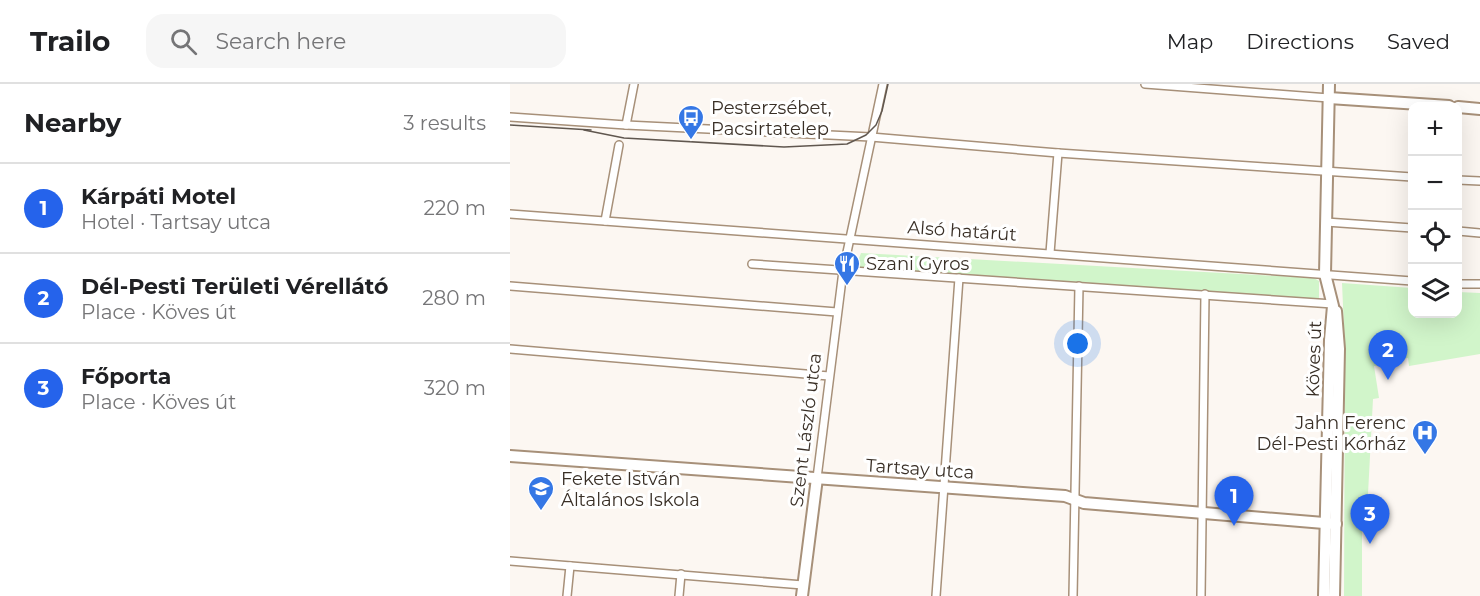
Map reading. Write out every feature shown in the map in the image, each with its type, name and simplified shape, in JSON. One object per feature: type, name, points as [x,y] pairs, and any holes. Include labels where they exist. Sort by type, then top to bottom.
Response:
[{"type":"street","points":[[626,125],[634,84]]},
{"type":"street","name":"Szent László utca","points":[[803,590],[843,269],[883,84]]},
{"type":"street","points":[[1145,84],[1408,103]]},
{"type":"street","name":"Köves út","points":[[1324,596],[1331,524],[1334,370],[1338,313],[1333,305],[1325,274],[1329,84]]},
{"type":"street","points":[[1462,107],[1480,109]]},
{"type":"street","points":[[510,117],[871,137],[1058,153],[1408,177]]},
{"type":"street","points":[[605,221],[620,145]]},
{"type":"street","points":[[1050,253],[1058,153]]},
{"type":"street","points":[[1462,180],[1480,181]]},
{"type":"street","name":"Alsó határút","points":[[510,214],[1408,280]]},
{"type":"street","points":[[1326,222],[1408,228]]},
{"type":"street","points":[[1462,231],[1480,232]]},
{"type":"street","points":[[752,264],[1205,294],[1333,305]]},
{"type":"street","points":[[936,596],[959,278]]},
{"type":"street","points":[[1462,284],[1480,284]]},
{"type":"street","points":[[510,286],[837,312]]},
{"type":"street","points":[[1073,596],[1079,286]]},
{"type":"street","points":[[1200,596],[1205,294]]},
{"type":"street","points":[[510,349],[829,376]]},
{"type":"street","name":"Tartsay utca","points":[[510,456],[1065,496],[1084,503],[1331,524]]},
{"type":"street","points":[[1331,524],[1336,536],[1334,596]]},
{"type":"street","points":[[510,561],[681,574],[803,590]]},
{"type":"street","points":[[567,596],[570,566]]},
{"type":"street","points":[[679,596],[681,574]]},
{"type":"green space","points":[[861,253],[1314,278],[1319,281],[1319,299],[858,270],[856,266]]},
{"type":"green space","points":[[1342,283],[1408,288],[1408,318],[1462,318],[1462,292],[1480,293],[1480,354],[1409,366],[1408,358],[1402,359],[1401,355],[1394,357],[1394,360],[1384,361],[1384,365],[1374,366],[1379,398],[1373,399],[1367,513],[1362,521],[1362,596],[1344,596],[1345,351]]},
{"type":"tram line","points":[[584,130],[624,138],[784,147],[847,144],[866,135],[876,125],[882,111],[888,84]]},
{"type":"tram line","points":[[510,125],[591,130]]},
{"type":"place","name":"Pesterzsébet, Pacsirtatelep","points":[[691,141]]},
{"type":"place","name":"Szani Gyros","points":[[847,287]]},
{"type":"place","name":"Dél-Pesti Területi Vérellátó","points":[[1388,380]]},
{"type":"place","name":"Jahn Ferenc Dél-Pesti Kórház","points":[[1425,456]]},
{"type":"place","name":"Fekete István Általános Iskola","points":[[541,512]]},
{"type":"place","name":"Kárpáti Motel","points":[[1234,526]]},
{"type":"place","name":"Főporta","points":[[1370,544]]}]
